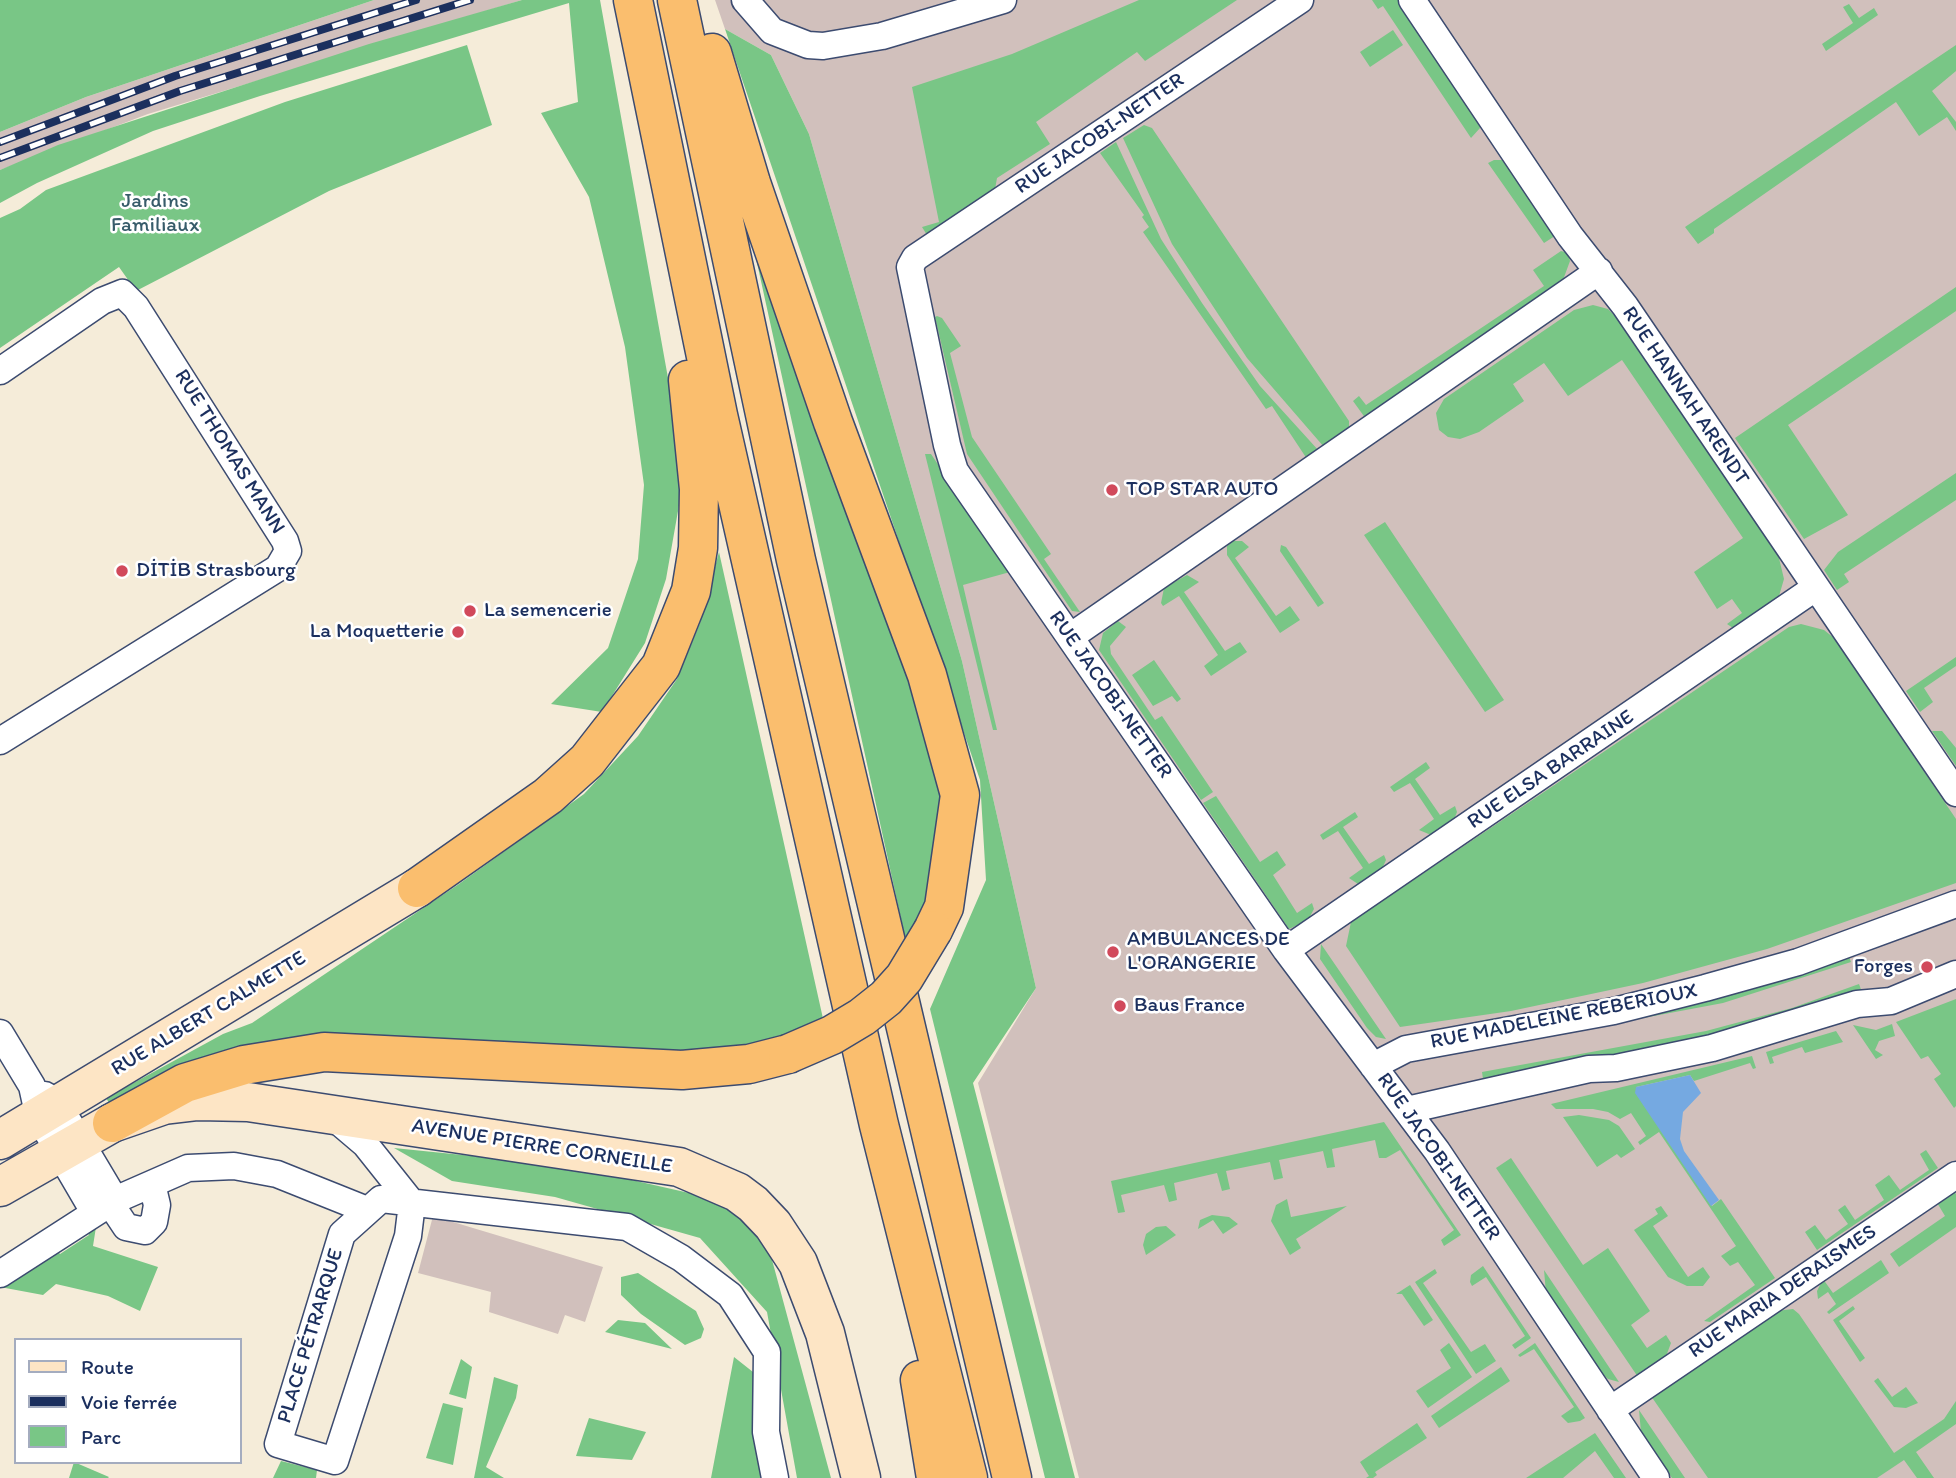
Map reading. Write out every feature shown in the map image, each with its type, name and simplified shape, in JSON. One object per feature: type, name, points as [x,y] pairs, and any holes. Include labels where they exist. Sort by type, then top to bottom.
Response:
[{"type":"highway","points":[[677,0],[796,561],[1012,1478]]},
{"type":"highway","points":[[84,1139],[185,1083],[244,1065],[324,1052],[682,1070],[749,1064],[811,1046],[852,1023],[886,998],[904,978],[933,930],[944,907],[960,795],[927,675],[833,422],[751,183],[717,72],[700,0]]},
{"type":"highway","points":[[417,888],[548,796],[587,761],[661,666],[691,591],[698,548],[699,489],[694,425],[635,10]]},
{"type":"highway","points":[[635,10],[718,415],[879,1125],[968,1478]]},
{"type":"highway","points":[[915,1072],[1031,1478]]},
{"type":"highway","points":[[879,1125],[936,1478]]},
{"type":"street","points":[[745,0],[772,31],[796,41],[823,46],[859,42],[933,23],[1003,0]]},
{"type":"street","name":"RUE JACOBI-NETTER","points":[[1300,0],[915,258],[910,267],[955,471],[1286,950],[1407,1110],[1656,1478]]},
{"type":"street","name":"RUE HANNAH ARENDT","points":[[1412,0],[1570,236],[1599,271],[1956,793]]},
{"type":"street","points":[[1070,637],[1599,271]]},
{"type":"street","name":"RUE THOMAS MANN","points":[[0,371],[102,300],[122,293],[136,306],[285,541],[288,551],[278,568],[0,741]]},
{"type":"street","name":"RUE ELSA BARRAINE","points":[[1286,950],[1815,588]]},
{"type":"street","name":"RUE ALBERT CALMETTE","points":[[0,1140],[43,1103],[417,888]]},
{"type":"street","name":"RUE MADELEINE REBERIOUX","points":[[1373,1066],[1406,1049],[1614,1011],[1705,988],[1798,962],[1956,904]]},
{"type":"street","points":[[1407,1110],[1589,1069],[1616,1068],[1713,1048],[1857,1004],[1891,1001],[1956,974]]},
{"type":"street","points":[[0,1033],[43,1103],[84,1139],[106,1205],[126,1227],[145,1231],[155,1216],[156,1199],[152,1184]]},
{"type":"street","name":"AVENUE PIERRE CORNEILLE","points":[[84,1139],[164,1105],[198,1101],[248,1102],[679,1167],[737,1192],[773,1225],[798,1262],[825,1333],[861,1478]]},
{"type":"street","points":[[330,1115],[365,1144],[412,1203],[627,1227],[681,1258],[730,1295],[767,1352],[766,1432],[775,1478]]},
{"type":"street","points":[[0,1187],[84,1139]]},
{"type":"street","points":[[0,1274],[106,1205],[188,1168],[234,1166],[277,1174],[366,1210]]},
{"type":"street","name":"RUE MARIA DERAISMES","points":[[1610,1409],[1956,1175]]},
{"type":"street","name":"PLACE PÉTRARQUE","points":[[381,1199],[412,1203],[408,1236],[335,1461],[278,1444],[342,1234],[381,1199]]},
{"type":"shaded area","points":[[374,0],[522,0],[148,114],[0,170],[0,132],[86,97]]},
{"type":"shaded area","points":[[715,0],[1956,0],[1956,1478],[1079,1478],[978,1083],[1036,988],[962,661],[809,134],[771,55],[725,29]]},
{"type":"shaded area","points":[[433,1216],[603,1267],[585,1322],[565,1315],[558,1334],[489,1312],[491,1292],[418,1273]]},
{"type":"green space","points":[[0,0],[374,0],[86,97],[0,132]]},
{"type":"green space","points":[[522,0],[600,0],[677,428],[681,494],[666,579],[645,643],[602,712],[551,704],[608,648],[638,559],[644,485],[625,347],[589,197],[541,113],[578,102],[569,3],[153,131],[37,183],[0,203],[0,170],[58,145],[369,44]]},
{"type":"green space","points":[[1139,0],[1237,0],[1145,61],[1137,52],[1036,122],[1050,144],[997,178],[994,195],[927,235],[922,227],[939,222],[912,87],[1012,54]]},
{"type":"green space","points":[[1372,0],[1401,0],[1479,116],[1480,128],[1471,138],[1383,6],[1378,9]]},
{"type":"green space","points":[[1849,4],[1859,18],[1874,8],[1878,15],[1826,51],[1822,44],[1853,23],[1843,7]]},
{"type":"green space","points":[[725,29],[771,55],[809,134],[962,661],[1036,988],[973,1083],[1075,1478],[1045,1478],[930,1009],[986,880],[980,780]]},
{"type":"green space","points":[[1393,30],[1403,45],[1370,67],[1360,52]]},
{"type":"green space","name":"Jardins Familiaux","points":[[467,45],[492,125],[329,191],[136,291],[119,267],[0,348],[0,218],[20,209],[46,190],[285,102]]},
{"type":"green space","points":[[1956,45],[1956,71],[1932,91],[1956,122],[1956,131],[1947,117],[1919,136],[1896,102],[1714,229],[1714,233],[1698,244],[1685,227]]},
{"type":"green space","points":[[1144,125],[1152,128],[1349,421],[1349,429],[1324,447],[1247,358],[1172,244],[1123,138]]},
{"type":"green space","points":[[1116,142],[1161,239],[1202,303],[1260,386],[1319,451],[1307,459],[1272,406],[1266,409],[1143,232],[1149,227],[1142,217],[1144,215],[1100,153]]},
{"type":"green space","points":[[1504,160],[1558,234],[1544,243],[1488,163]]},
{"type":"green space","points":[[750,231],[932,746],[945,813],[938,877],[907,946]]},
{"type":"green space","points":[[1561,251],[1568,253],[1570,261],[1563,280],[1366,419],[1353,401],[1359,396],[1366,405],[1544,286],[1533,270]]},
{"type":"green space","points":[[1956,287],[1956,311],[1788,425],[1848,515],[1804,539],[1735,438]]},
{"type":"green space","points":[[1593,305],[1608,309],[1621,322],[1778,554],[1784,579],[1779,596],[1733,628],[1727,624],[1742,613],[1732,599],[1717,609],[1694,572],[1743,538],[1622,360],[1568,396],[1544,363],[1513,384],[1524,401],[1479,432],[1460,439],[1448,437],[1439,430],[1436,413],[1444,399],[1574,310]]},
{"type":"green space","points":[[935,317],[942,318],[961,346],[950,353],[972,437],[1051,554],[1044,559],[1080,612],[1072,611],[967,454]]},
{"type":"green space","points":[[925,454],[931,454],[1010,572],[963,585],[997,730],[993,730]]},
{"type":"green space","points":[[1956,473],[1956,500],[1844,574],[1849,582],[1837,590],[1824,570],[1838,552]]},
{"type":"green space","points":[[1385,522],[1504,700],[1485,712],[1364,535]]},
{"type":"green space","points":[[1233,541],[1242,541],[1249,547],[1235,558],[1276,616],[1290,606],[1300,620],[1280,633],[1227,555],[1227,546]]},
{"type":"green space","points":[[1281,545],[1286,547],[1324,603],[1318,607],[1280,551]]},
{"type":"green space","points":[[719,552],[824,1023],[737,1057],[429,1047],[114,1111],[106,1098],[223,1034],[252,1023],[459,884],[584,794],[638,736],[677,679],[700,623]]},
{"type":"green space","points":[[1187,575],[1199,582],[1184,592],[1225,651],[1240,642],[1247,652],[1211,676],[1204,666],[1218,655],[1179,596],[1163,606],[1161,603],[1164,588]]},
{"type":"green space","points":[[1118,621],[1126,627],[1110,646],[1111,654],[1155,720],[1162,716],[1213,792],[1201,800],[1099,650],[1103,633]]},
{"type":"green space","points":[[1801,624],[1824,630],[1834,638],[1956,819],[1956,883],[1767,949],[1643,983],[1511,1011],[1400,1027],[1346,946],[1351,922],[1789,627]]},
{"type":"green space","points":[[1956,657],[1956,666],[1924,688],[1933,702],[1920,712],[1906,691]]},
{"type":"green space","points":[[1154,660],[1181,699],[1177,702],[1172,696],[1153,706],[1132,675]]},
{"type":"green space","points":[[1932,731],[1942,731],[1956,748],[1956,766]]},
{"type":"green space","points":[[1426,762],[1430,768],[1415,779],[1440,815],[1455,806],[1457,812],[1453,822],[1431,835],[1419,830],[1434,819],[1410,783],[1394,792],[1390,787]]},
{"type":"green space","points":[[1216,796],[1260,862],[1277,851],[1286,865],[1273,875],[1297,913],[1312,903],[1314,909],[1308,920],[1289,929],[1203,803]]},
{"type":"green space","points":[[1355,812],[1358,817],[1343,827],[1369,864],[1384,855],[1386,860],[1382,869],[1358,884],[1349,878],[1363,868],[1338,831],[1323,840],[1320,835]]},
{"type":"green space","points":[[1321,944],[1386,1039],[1376,1037],[1367,1028],[1320,959]]},
{"type":"green space","points":[[1847,952],[1851,962],[1723,1003],[1478,1049]]},
{"type":"green space","points":[[1859,984],[1863,995],[1746,1032],[1483,1079],[1482,1072],[1706,1031],[1792,1008]]},
{"type":"green space","points":[[1956,999],[1954,1108],[1934,1079],[1941,1074],[1928,1056],[1921,1059],[1896,1022]]},
{"type":"green space","points":[[1892,1024],[1895,1036],[1879,1041],[1875,1050],[1883,1055],[1876,1059],[1853,1025],[1876,1030]]},
{"type":"green space","points":[[1836,1031],[1843,1042],[1805,1053],[1802,1047],[1772,1057],[1774,1063],[1770,1064],[1766,1052]]},
{"type":"green space","points":[[1752,1056],[1756,1068],[1753,1069],[1750,1063],[1694,1081],[1690,1075],[1636,1087],[1712,1206],[1721,1199],[1775,1278],[1710,1322],[1704,1321],[1755,1285],[1738,1262],[1730,1266],[1721,1256],[1736,1246],[1659,1132],[1640,1145],[1638,1142],[1646,1136],[1631,1113],[1620,1119],[1608,1112],[1593,1109],[1556,1109],[1551,1104]]},
{"type":"green space","points":[[1579,1115],[1609,1120],[1619,1126],[1635,1149],[1621,1158],[1617,1154],[1597,1167],[1563,1117]]},
{"type":"green space","points":[[1384,1122],[1461,1235],[1444,1246],[1441,1240],[1454,1230],[1400,1150],[1386,1158],[1379,1158],[1375,1140],[1332,1149],[1335,1167],[1327,1168],[1323,1151],[1279,1160],[1283,1178],[1274,1180],[1270,1162],[1226,1171],[1230,1189],[1222,1191],[1217,1173],[1174,1183],[1177,1200],[1169,1202],[1164,1185],[1121,1195],[1125,1212],[1118,1213],[1111,1181]]},
{"type":"green space","points":[[394,1148],[541,1163],[729,1202],[768,1245],[831,1478],[797,1478],[767,1312],[700,1238],[555,1197],[452,1181]]},
{"type":"green space","points":[[1926,1150],[1938,1168],[1817,1250],[1805,1232],[1815,1225],[1826,1240],[1848,1224],[1838,1210],[1845,1205],[1855,1220],[1884,1200],[1875,1185],[1889,1175],[1900,1190],[1929,1170],[1920,1154]]},
{"type":"green space","points":[[1511,1158],[1583,1265],[1608,1248],[1650,1311],[1631,1325],[1647,1348],[1666,1335],[1671,1343],[1665,1359],[1638,1377],[1496,1168]]},
{"type":"green space","points":[[1953,1190],[1956,1194],[1956,1227],[1899,1267],[1890,1254],[1945,1216],[1936,1201]]},
{"type":"green space","points":[[1287,1199],[1291,1217],[1347,1206],[1296,1239],[1301,1248],[1290,1255],[1271,1221],[1276,1205]]},
{"type":"green space","points":[[1661,1206],[1668,1216],[1653,1226],[1688,1277],[1703,1267],[1710,1277],[1703,1286],[1687,1286],[1668,1277],[1634,1230],[1658,1214],[1655,1209]]},
{"type":"green space","points":[[1212,1215],[1229,1217],[1238,1224],[1223,1234],[1213,1220],[1198,1229],[1200,1220]]},
{"type":"green space","points":[[1166,1226],[1176,1235],[1146,1255],[1143,1245],[1146,1234],[1156,1227]]},
{"type":"green space","points":[[85,1227],[96,1227],[93,1246],[158,1267],[140,1311],[108,1296],[56,1284],[43,1295],[0,1287],[54,1246],[60,1254],[89,1235]]},
{"type":"green space","points":[[1881,1260],[1889,1273],[1829,1314],[1827,1312],[1836,1304],[1828,1292],[1818,1299],[1817,1291],[1823,1279],[1833,1293]]},
{"type":"green space","points":[[1483,1266],[1531,1338],[1515,1349],[1512,1345],[1525,1336],[1486,1277],[1472,1286],[1470,1282],[1471,1275]]},
{"type":"green space","points":[[1435,1269],[1437,1273],[1423,1283],[1471,1352],[1485,1344],[1496,1361],[1476,1374],[1415,1282]]},
{"type":"green space","points":[[1544,1270],[1619,1382],[1608,1379],[1600,1372],[1546,1293]]},
{"type":"green space","points":[[638,1273],[696,1311],[704,1329],[701,1338],[685,1345],[641,1314],[621,1295],[621,1277]]},
{"type":"green space","points":[[1410,1285],[1433,1320],[1424,1326],[1402,1294],[1396,1294]]},
{"type":"green space","points":[[1853,1306],[1855,1309],[1839,1321],[1865,1358],[1860,1362],[1833,1320]]},
{"type":"green space","points":[[1793,1309],[1894,1453],[1944,1419],[1956,1401],[1956,1424],[1916,1452],[1934,1478],[1917,1478],[1904,1460],[1877,1478],[1708,1478],[1651,1396],[1776,1311]]},
{"type":"green space","points":[[618,1320],[645,1323],[672,1349],[605,1332]]},
{"type":"green space","points":[[1449,1343],[1472,1377],[1428,1408],[1416,1391],[1451,1368],[1440,1350]]},
{"type":"green space","points":[[1535,1343],[1585,1418],[1568,1423],[1561,1416],[1574,1407],[1534,1349],[1520,1357],[1518,1355]]},
{"type":"green space","points":[[734,1357],[753,1372],[761,1478],[711,1478]]},
{"type":"green space","points":[[461,1359],[472,1367],[466,1399],[449,1394]]},
{"type":"green space","points":[[1501,1367],[1510,1381],[1439,1428],[1431,1416]]},
{"type":"green space","points":[[494,1377],[518,1385],[516,1398],[486,1467],[504,1478],[474,1478]]},
{"type":"green space","points":[[1878,1378],[1892,1397],[1906,1387],[1918,1403],[1906,1408],[1894,1407],[1874,1381]]},
{"type":"green space","points":[[443,1403],[463,1408],[453,1465],[426,1458]]},
{"type":"green space","points":[[1639,1410],[1685,1478],[1672,1478],[1641,1432]]},
{"type":"green space","points":[[589,1418],[646,1432],[632,1460],[576,1456]]},
{"type":"green space","points":[[1417,1423],[1427,1438],[1375,1472],[1377,1475],[1373,1478],[1366,1478],[1369,1476],[1360,1462]]},
{"type":"green space","points":[[1595,1433],[1626,1478],[1614,1478],[1595,1451],[1563,1478],[1526,1478]]},
{"type":"green space","points":[[281,1461],[317,1470],[316,1478],[273,1478]]},
{"type":"green space","points":[[73,1464],[109,1477],[108,1478],[69,1478]]},
{"type":"water","points":[[1690,1075],[1701,1093],[1683,1112],[1680,1139],[1684,1151],[1719,1200],[1711,1206],[1635,1093],[1636,1087]]},
{"type":"railway","points":[[0,142],[175,76],[416,0]]},
{"type":"railway","points":[[0,158],[180,91],[470,0]]},
{"type":"place","name":"TOP STAR AUTO","points":[[1112,490]]},
{"type":"place","name":"DİTİB Strasbourg","points":[[122,571]]},
{"type":"place","name":"La semencerie","points":[[470,611]]},
{"type":"place","name":"La Moquetterie","points":[[458,632]]},
{"type":"place","name":"AMBULANCES DE L'ORANGERIE","points":[[1113,952]]},
{"type":"place","name":"Forges","points":[[1927,967]]},
{"type":"place","name":"Baus France","points":[[1120,1006]]}]
